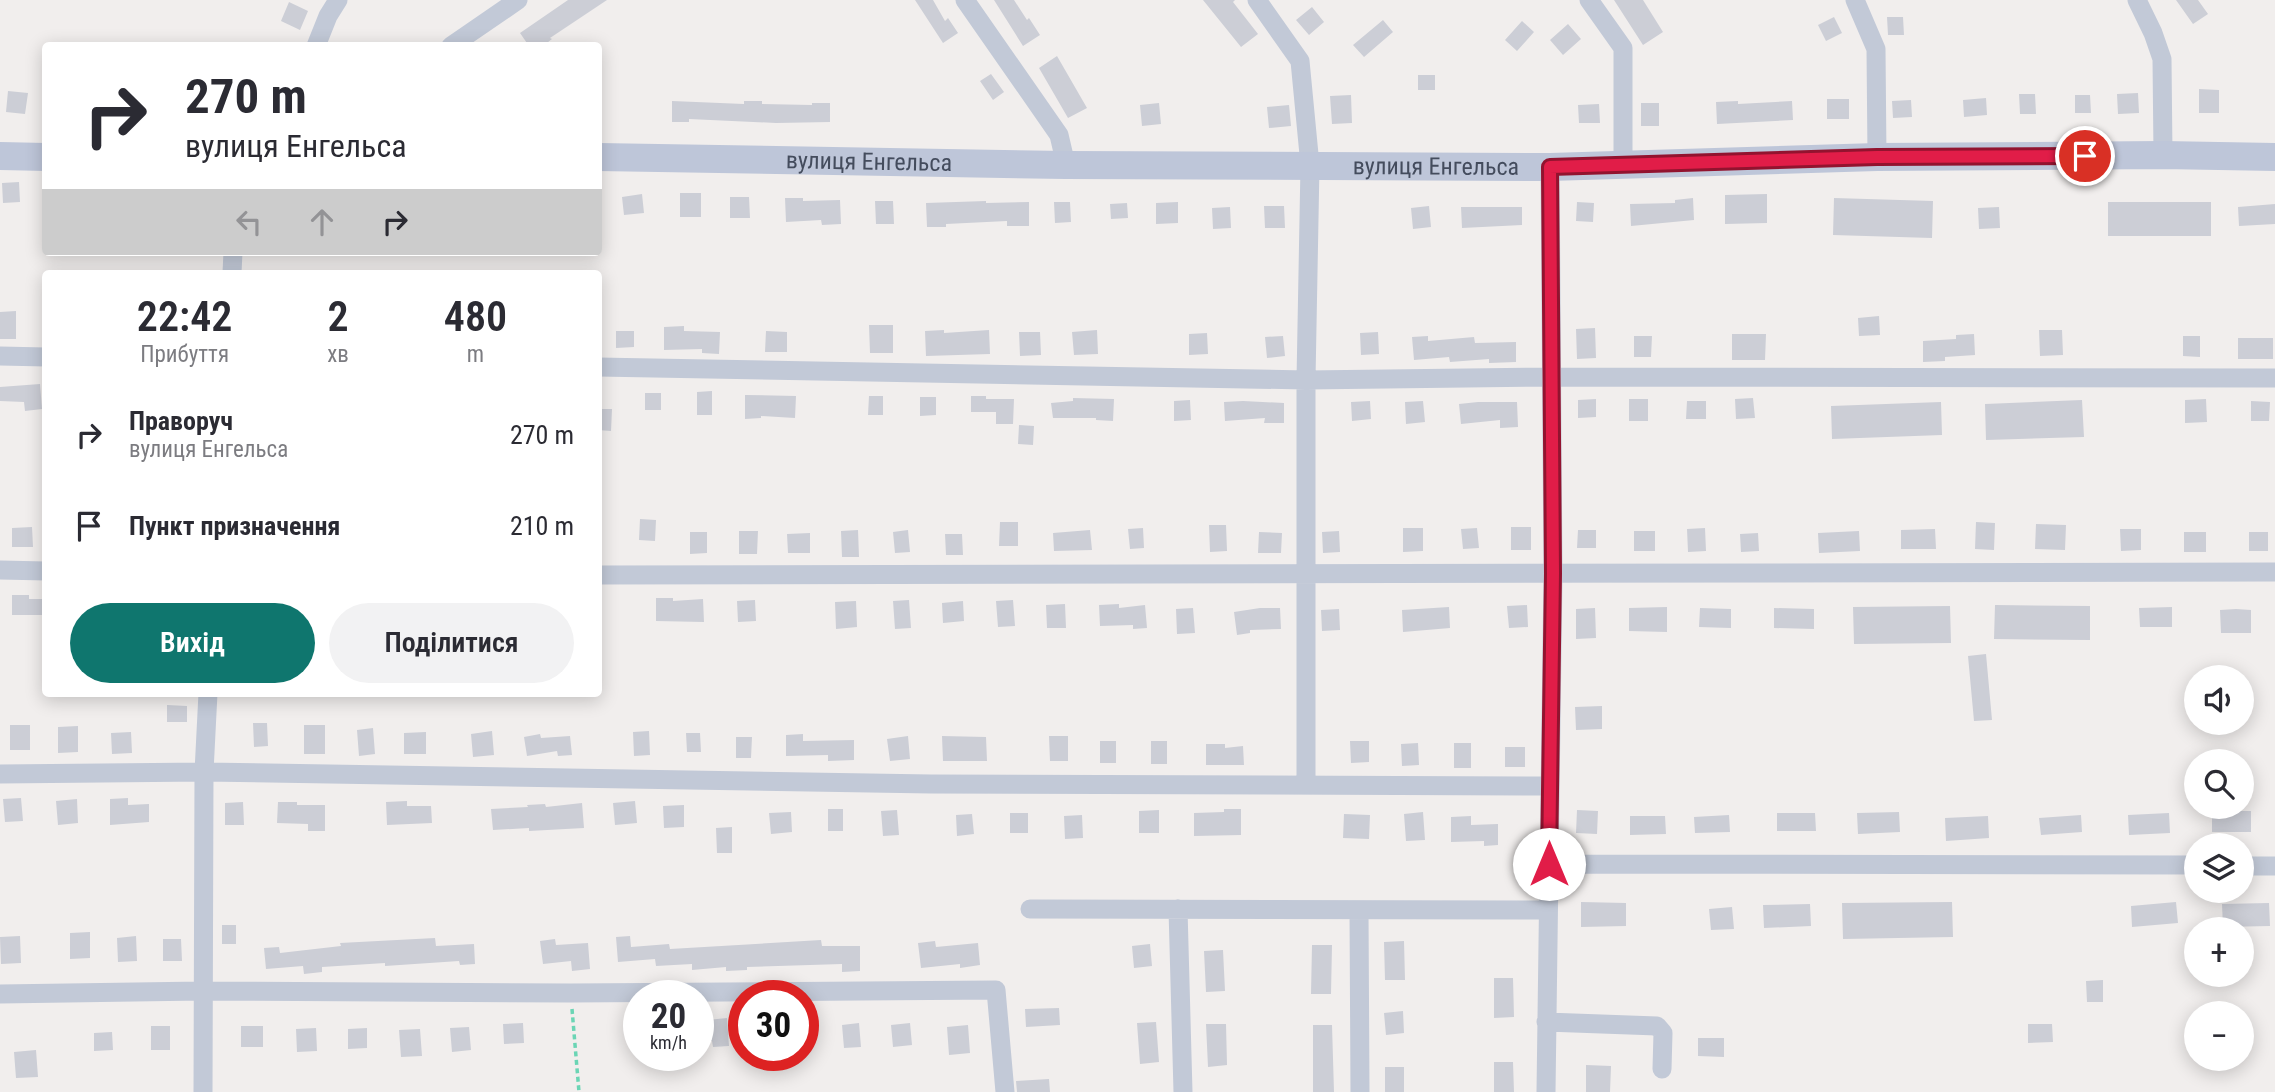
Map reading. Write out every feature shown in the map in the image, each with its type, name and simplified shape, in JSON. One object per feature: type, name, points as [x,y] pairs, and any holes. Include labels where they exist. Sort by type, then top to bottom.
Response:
[{"type":"street","points":[[318,42],[338,0]]},
{"type":"street","points":[[458,42],[518,0]]},
{"type":"street","points":[[965,0],[1059,135],[1066,165]]},
{"type":"street","points":[[1257,0],[1300,61],[1310,165],[1306,380],[1306,785]]},
{"type":"street","points":[[1589,0],[1623,48],[1623,166]]},
{"type":"street","points":[[1855,0],[1876,49],[1877,157]]},
{"type":"street","points":[[2137,0],[2162,59],[2163,155]]},
{"type":"street","points":[[0,156],[42,157]]},
{"type":"street","name":"вулиця Енгельса","points":[[602,157],[1066,165],[1550,167],[1877,157],[2275,157]]},
{"type":"street","points":[[1546,1092],[1553,573],[1550,167]]},
{"type":"street","points":[[0,356],[42,357]]},
{"type":"street","points":[[602,367],[1306,380],[1550,377],[2275,378]]},
{"type":"street","points":[[0,570],[42,571]]},
{"type":"street","points":[[602,575],[2275,572]]},
{"type":"street","points":[[202,1092],[204,772],[208,697]]},
{"type":"street","points":[[0,774],[204,772],[931,784],[1549,786]]},
{"type":"street","points":[[1549,864],[2184,865]]},
{"type":"street","points":[[2254,866],[2275,866]]},
{"type":"street","points":[[1030,909],[1547,910]]},
{"type":"street","points":[[1178,909],[1183,1092]]},
{"type":"street","points":[[1359,910],[1360,1092]]},
{"type":"street","points":[[0,994],[202,991],[571,993],[996,990],[1005,1092]]},
{"type":"street","points":[[1546,1022],[1657,1026],[1663,1033],[1662,1069]]},
{"type":"path","points":[[571,993],[579,1092]]},
{"type":"building","points":[[568,0],[607,0],[550,38],[552,39],[548,42],[526,42],[520,33]]},
{"type":"building","points":[[915,0],[933,0],[945,21],[948,18],[958,33],[943,43]]},
{"type":"building","points":[[994,0],[1014,0],[1040,35],[1023,46]]},
{"type":"building","points":[[1203,0],[1235,0],[1233,2],[1258,34],[1241,47]]},
{"type":"building","points":[[1614,0],[1643,0],[1663,32],[1643,45]]},
{"type":"building","points":[[2176,0],[2198,0],[2208,14],[2193,24]]},
{"type":"building","points":[[289,2],[308,11],[300,30],[281,21]]},
{"type":"building","points":[[1312,7],[1324,22],[1309,35],[1296,20]]},
{"type":"building","points":[[1834,17],[1842,33],[1826,41],[1818,25]]},
{"type":"building","points":[[1887,17],[1903,17],[1904,35],[1888,35]]},
{"type":"building","points":[[1383,20],[1393,32],[1364,57],[1353,45]]},
{"type":"building","points":[[1522,21],[1534,32],[1517,51],[1505,40]]},
{"type":"building","points":[[1568,24],[1581,39],[1563,55],[1550,40]]},
{"type":"building","points":[[1057,56],[1087,108],[1068,118],[1039,68]]},
{"type":"building","points":[[991,74],[1004,92],[993,100],[980,81]]},
{"type":"building","points":[[1418,75],[1435,75],[1435,90],[1418,90]]},
{"type":"building","points":[[2199,89],[2219,90],[2219,113],[2199,113]]},
{"type":"building","points":[[8,91],[28,93],[25,114],[6,112]]},
{"type":"building","points":[[2138,93],[2139,113],[2118,114],[2117,94]]},
{"type":"building","points":[[2019,94],[2035,94],[2036,114],[2020,114]]},
{"type":"building","points":[[1351,95],[1352,123],[1332,124],[1330,96]]},
{"type":"building","points":[[2075,95],[2090,95],[2091,113],[2075,113]]},
{"type":"building","points":[[1986,98],[1987,115],[1964,117],[1963,100]]},
{"type":"building","points":[[1827,99],[1849,99],[1849,119],[1827,119]]},
{"type":"building","points":[[1911,100],[1912,117],[1893,118],[1892,101]]},
{"type":"building","points":[[672,101],[744,104],[744,101],[762,101],[762,104],[812,105],[830,103],[830,122],[776,123],[689,119],[689,122],[672,122]]},
{"type":"building","points":[[1738,101],[1738,104],[1792,101],[1793,120],[1717,124],[1716,102]]},
{"type":"building","points":[[1159,103],[1161,124],[1142,126],[1140,105]]},
{"type":"building","points":[[1641,103],[1659,103],[1659,126],[1641,126]]},
{"type":"building","points":[[1599,104],[1600,123],[1579,123],[1578,105]]},
{"type":"building","points":[[1289,105],[1291,126],[1269,128],[1267,107]]},
{"type":"building","points":[[19,182],[20,202],[3,203],[2,183]]},
{"type":"building","points":[[680,193],[701,193],[701,217],[680,217]]},
{"type":"building","points":[[642,194],[644,213],[624,215],[622,197]]},
{"type":"building","points":[[1767,194],[1767,223],[1725,224],[1725,195]]},
{"type":"building","points":[[730,197],[749,197],[750,218],[730,218]]},
{"type":"building","points":[[785,198],[803,198],[803,201],[840,200],[841,224],[822,225],[821,220],[786,222]]},
{"type":"building","points":[[1693,198],[1694,220],[1631,226],[1630,204],[1675,203],[1675,200]]},
{"type":"building","points":[[1834,198],[1933,201],[1932,238],[1833,235]]},
{"type":"building","points":[[875,201],[893,201],[894,224],[876,224]]},
{"type":"building","points":[[1029,202],[1029,226],[1007,226],[1007,221],[927,227],[926,203]]},
{"type":"building","points":[[1054,202],[1070,202],[1071,222],[1055,223]]},
{"type":"building","points":[[1178,202],[1178,223],[1156,224],[1156,203]]},
{"type":"building","points":[[1577,202],[1594,203],[1593,222],[1576,221]]},
{"type":"building","points":[[2108,202],[2211,202],[2211,236],[2108,236]]},
{"type":"building","points":[[1127,203],[1128,218],[1111,219],[1110,204]]},
{"type":"building","points":[[2275,204],[2275,224],[2239,226],[2238,207]]},
{"type":"building","points":[[1264,206],[1284,206],[1285,228],[1265,228]]},
{"type":"building","points":[[1429,206],[1431,227],[1413,229],[1411,208]]},
{"type":"building","points":[[1230,207],[1231,228],[1213,229],[1212,208]]},
{"type":"building","points":[[1461,207],[1522,207],[1522,225],[1462,228]]},
{"type":"building","points":[[1999,207],[2000,228],[1979,229],[1978,208]]},
{"type":"building","points":[[16,311],[16,339],[0,339],[0,312]]},
{"type":"building","points":[[1879,316],[1880,335],[1859,336],[1858,318]]},
{"type":"building","points":[[869,325],[893,325],[893,353],[870,353]]},
{"type":"building","points":[[684,326],[684,331],[720,332],[719,354],[702,353],[702,349],[664,350],[664,327]]},
{"type":"building","points":[[1595,328],[1596,358],[1577,359],[1576,329]]},
{"type":"building","points":[[944,330],[944,333],[989,330],[990,354],[926,356],[925,331]]},
{"type":"building","points":[[1097,330],[1098,354],[1074,355],[1072,332]]},
{"type":"building","points":[[2039,330],[2062,330],[2063,355],[2040,356]]},
{"type":"building","points":[[616,331],[634,331],[634,347],[616,348]]},
{"type":"building","points":[[766,331],[787,332],[787,352],[765,352]]},
{"type":"building","points":[[1019,332],[1040,332],[1041,355],[1020,356]]},
{"type":"building","points":[[1378,332],[1379,354],[1361,355],[1360,333]]},
{"type":"building","points":[[1207,333],[1208,354],[1189,355],[1189,334]]},
{"type":"building","points":[[1732,334],[1766,334],[1765,360],[1732,360]]},
{"type":"building","points":[[1974,334],[1975,355],[1923,362],[1923,341],[1956,339],[1956,335]]},
{"type":"building","points":[[1283,336],[1285,356],[1267,358],[1265,337]]},
{"type":"building","points":[[1428,336],[1428,341],[1474,337],[1475,343],[1516,342],[1516,362],[1489,363],[1489,359],[1450,362],[1449,357],[1414,360],[1412,337]]},
{"type":"building","points":[[1634,336],[1652,336],[1651,357],[1634,357]]},
{"type":"building","points":[[2183,336],[2200,336],[2200,357],[2183,356]]},
{"type":"building","points":[[2238,338],[2273,338],[2273,359],[2238,359]]},
{"type":"building","points":[[40,384],[42,409],[25,411],[24,402],[0,401],[0,387]]},
{"type":"building","points":[[712,391],[712,415],[697,415],[697,392]]},
{"type":"building","points":[[645,393],[661,393],[661,410],[645,410]]},
{"type":"building","points":[[745,395],[796,396],[795,418],[761,416],[745,419]]},
{"type":"building","points":[[869,396],[883,396],[883,415],[868,415]]},
{"type":"building","points":[[971,396],[1014,399],[1013,424],[996,424],[996,412],[971,412]]},
{"type":"building","points":[[920,397],[936,397],[936,415],[920,416]]},
{"type":"building","points":[[1073,398],[1114,399],[1113,421],[1096,418],[1053,418],[1051,403],[1073,401]]},
{"type":"building","points":[[1753,398],[1755,418],[1736,419],[1735,399]]},
{"type":"building","points":[[1596,399],[1596,417],[1578,418],[1578,400]]},
{"type":"building","points":[[1629,399],[1648,399],[1648,421],[1629,421]]},
{"type":"building","points":[[2206,399],[2207,422],[2185,423],[2185,400]]},
{"type":"building","points":[[1190,400],[1191,420],[1174,421],[1174,401]]},
{"type":"building","points":[[2082,400],[2084,437],[1986,440],[1985,404]]},
{"type":"building","points":[[1370,401],[1371,419],[1352,421],[1351,402]]},
{"type":"building","points":[[1423,401],[1425,422],[1406,424],[1405,402]]},
{"type":"building","points":[[1687,401],[1706,401],[1706,419],[1686,419]]},
{"type":"building","points":[[2251,401],[2270,402],[2269,421],[2251,421]]},
{"type":"building","points":[[1224,402],[1284,403],[1284,423],[1264,423],[1265,418],[1225,421]]},
{"type":"building","points":[[1517,402],[1518,427],[1500,428],[1500,420],[1461,424],[1459,404]]},
{"type":"building","points":[[1941,402],[1942,435],[1832,439],[1831,406]]},
{"type":"building","points":[[602,409],[612,409],[611,431],[602,430]]},
{"type":"building","points":[[1019,425],[1034,426],[1033,445],[1018,444]]},
{"type":"building","points":[[640,519],[656,520],[655,541],[639,540]]},
{"type":"building","points":[[1000,522],[1018,522],[1018,546],[999,546]]},
{"type":"building","points":[[1976,522],[1995,523],[1994,550],[1975,549]]},
{"type":"building","points":[[2036,524],[2066,525],[2065,550],[2035,549]]},
{"type":"building","points":[[1209,525],[1226,525],[1227,551],[1210,552]]},
{"type":"building","points":[[32,527],[33,547],[12,547],[12,528]]},
{"type":"building","points":[[1511,527],[1531,527],[1531,550],[1511,550]]},
{"type":"building","points":[[1143,528],[1144,548],[1130,549],[1128,529]]},
{"type":"building","points":[[1403,528],[1423,528],[1423,551],[1403,552]]},
{"type":"building","points":[[1477,528],[1479,548],[1463,549],[1461,529]]},
{"type":"building","points":[[1705,528],[1706,551],[1688,552],[1687,529]]},
{"type":"building","points":[[1935,529],[1936,549],[1901,549],[1901,530]]},
{"type":"building","points":[[2120,529],[2141,529],[2141,550],[2121,551]]},
{"type":"building","points":[[858,530],[859,557],[842,557],[841,531]]},
{"type":"building","points":[[908,530],[910,552],[895,553],[893,532]]},
{"type":"building","points":[[1090,530],[1092,550],[1054,551],[1053,533]]},
{"type":"building","points":[[1578,530],[1596,530],[1596,548],[1577,548]]},
{"type":"building","points":[[739,531],[758,531],[757,554],[739,554]]},
{"type":"building","points":[[1339,531],[1340,552],[1323,553],[1322,532]]},
{"type":"building","points":[[1634,531],[1655,531],[1655,551],[1634,551]]},
{"type":"building","points":[[1859,531],[1860,551],[1819,553],[1818,533]]},
{"type":"building","points":[[690,532],[707,532],[707,553],[690,554]]},
{"type":"building","points":[[1259,532],[1282,533],[1281,553],[1258,553]]},
{"type":"building","points":[[2184,532],[2206,532],[2206,552],[2184,552]]},
{"type":"building","points":[[2249,532],[2268,532],[2268,551],[2249,551]]},
{"type":"building","points":[[810,533],[810,553],[788,553],[787,534]]},
{"type":"building","points":[[1758,533],[1759,551],[1741,552],[1740,534]]},
{"type":"building","points":[[945,534],[962,534],[963,555],[946,555]]},
{"type":"building","points":[[12,595],[29,595],[29,599],[42,599],[42,615],[12,615]]},
{"type":"building","points":[[656,598],[673,598],[673,601],[703,599],[704,622],[656,621]]},
{"type":"building","points":[[755,600],[756,621],[738,622],[737,601]]},
{"type":"building","points":[[909,600],[911,628],[895,629],[893,601]]},
{"type":"building","points":[[1013,600],[1015,626],[998,627],[996,601]]},
{"type":"building","points":[[856,601],[857,627],[836,629],[835,602]]},
{"type":"building","points":[[963,601],[964,621],[943,623],[942,603]]},
{"type":"building","points":[[1065,604],[1066,628],[1047,628],[1046,605]]},
{"type":"building","points":[[1119,604],[1119,608],[1145,605],[1147,628],[1133,629],[1133,625],[1100,626],[1099,605]]},
{"type":"building","points":[[1527,605],[1528,627],[1509,628],[1507,606]]},
{"type":"building","points":[[1995,605],[2090,606],[2090,640],[1994,639]]},
{"type":"building","points":[[1950,606],[1951,643],[1854,644],[1853,607]]},
{"type":"building","points":[[1449,607],[1450,628],[1403,632],[1402,610]]},
{"type":"building","points":[[1667,607],[1667,632],[1629,631],[1629,608]]},
{"type":"building","points":[[2172,607],[2172,627],[2140,627],[2139,608]]},
{"type":"building","points":[[1193,608],[1195,633],[1177,634],[1176,609]]},
{"type":"building","points":[[1280,608],[1281,629],[1250,630],[1250,633],[1237,635],[1234,612]]},
{"type":"building","points":[[1595,608],[1596,638],[1576,639],[1576,609]]},
{"type":"building","points":[[1700,608],[1731,609],[1731,628],[1699,627]]},
{"type":"building","points":[[1774,608],[1814,609],[1814,629],[1774,628]]},
{"type":"building","points":[[1339,609],[1340,630],[1322,631],[1321,610]]},
{"type":"building","points":[[2220,610],[2251,610],[2251,633],[2221,633]]},
{"type":"building","points":[[1986,654],[1992,720],[1974,721],[1968,656]]},
{"type":"building","points":[[167,705],[187,706],[187,722],[167,722]]},
{"type":"building","points":[[1602,706],[1602,729],[1576,730],[1575,707]]},
{"type":"building","points":[[253,723],[267,723],[268,746],[254,747]]},
{"type":"building","points":[[10,725],[30,725],[30,750],[10,750]]},
{"type":"building","points":[[304,725],[325,725],[325,754],[304,754]]},
{"type":"building","points":[[78,726],[78,752],[58,753],[58,727]]},
{"type":"building","points":[[373,728],[375,754],[359,756],[357,730]]},
{"type":"building","points":[[492,731],[494,755],[473,757],[471,734]]},
{"type":"building","points":[[649,731],[650,755],[634,756],[633,732]]},
{"type":"building","points":[[131,732],[132,753],[112,754],[111,733]]},
{"type":"building","points":[[426,732],[426,754],[404,754],[404,733]]},
{"type":"building","points":[[686,733],[700,733],[701,752],[687,752]]},
{"type":"building","points":[[540,734],[541,738],[570,736],[572,755],[558,756],[557,751],[527,756],[524,737]]},
{"type":"building","points":[[803,734],[803,741],[854,740],[854,760],[828,761],[828,755],[786,756],[786,735]]},
{"type":"building","points":[[908,736],[910,759],[890,761],[887,739]]},
{"type":"building","points":[[942,736],[986,737],[987,761],[943,761]]},
{"type":"building","points":[[1049,736],[1068,736],[1068,761],[1050,761]]},
{"type":"building","points":[[736,737],[752,737],[751,758],[736,758]]},
{"type":"building","points":[[1100,741],[1116,741],[1116,763],[1100,763]]},
{"type":"building","points":[[1151,741],[1167,741],[1167,764],[1151,764]]},
{"type":"building","points":[[1350,741],[1369,741],[1369,762],[1351,763]]},
{"type":"building","points":[[1418,743],[1419,765],[1402,766],[1401,744]]},
{"type":"building","points":[[1454,743],[1471,743],[1471,768],[1454,768]]},
{"type":"building","points":[[1206,744],[1225,744],[1225,748],[1243,746],[1244,765],[1206,765]]},
{"type":"building","points":[[1505,747],[1525,747],[1525,767],[1505,767]]},
{"type":"building","points":[[21,798],[23,821],[5,822],[3,799]]},
{"type":"building","points":[[128,798],[128,805],[149,804],[149,822],[110,825],[110,799]]},
{"type":"building","points":[[77,799],[78,823],[58,825],[56,801]]},
{"type":"building","points":[[407,801],[407,806],[431,806],[432,823],[387,825],[386,802]]},
{"type":"building","points":[[635,801],[637,823],[615,825],[613,803]]},
{"type":"building","points":[[243,802],[244,825],[225,825],[225,803]]},
{"type":"building","points":[[278,802],[325,805],[325,831],[308,831],[308,824],[277,823]]},
{"type":"building","points":[[582,803],[584,828],[493,830],[491,809]]},
{"type":"building","points":[[684,805],[684,827],[664,828],[663,806]]},
{"type":"building","points":[[828,809],[843,809],[843,831],[828,831]]},
{"type":"building","points":[[1224,809],[1241,809],[1241,835],[1194,836],[1194,813],[1224,812]]},
{"type":"building","points":[[897,810],[899,835],[883,836],[881,811]]},
{"type":"building","points":[[1159,810],[1159,833],[1139,833],[1139,811]]},
{"type":"building","points":[[1577,810],[1598,811],[1597,834],[1576,833]]},
{"type":"building","points":[[791,812],[792,832],[771,834],[769,813]]},
{"type":"building","points":[[1423,812],[1425,840],[1406,841],[1404,814]]},
{"type":"building","points":[[1899,812],[1900,832],[1858,834],[1857,813]]},
{"type":"building","points":[[1010,813],[1028,813],[1028,833],[1010,833]]},
{"type":"building","points":[[1777,813],[1815,813],[1816,831],[1777,831]]},
{"type":"building","points":[[2169,813],[2170,833],[2129,835],[2128,815]]},
{"type":"building","points":[[972,814],[974,834],[957,836],[956,815]]},
{"type":"building","points":[[1344,814],[1370,815],[1369,839],[1343,838]]},
{"type":"building","points":[[1082,815],[1083,838],[1065,839],[1064,816]]},
{"type":"building","points":[[1729,815],[1730,832],[1695,833],[1694,817]]},
{"type":"building","points":[[2081,815],[2082,832],[2041,835],[2039,818]]},
{"type":"building","points":[[1471,816],[1471,825],[1498,824],[1498,845],[1484,846],[1484,841],[1451,842],[1451,817]]},
{"type":"building","points":[[1630,816],[1665,816],[1666,834],[1630,835]]},
{"type":"building","points":[[1988,816],[1989,838],[1946,841],[1945,818]]},
{"type":"building","points":[[2212,819],[2251,819],[2251,832],[2212,832]]},
{"type":"building","points":[[732,827],[732,853],[717,853],[716,828]]},
{"type":"building","points":[[1581,902],[1626,903],[1626,926],[1581,927]]},
{"type":"building","points":[[1952,902],[1953,937],[1843,939],[1842,903]]},
{"type":"building","points":[[2176,902],[2178,923],[2132,927],[2131,906]]},
{"type":"building","points":[[2269,903],[2270,926],[2254,926],[2254,917],[2223,917],[2222,904]]},
{"type":"building","points":[[1810,904],[1811,926],[1764,928],[1763,905]]},
{"type":"building","points":[[1732,907],[1734,929],[1711,930],[1709,909]]},
{"type":"building","points":[[222,925],[236,925],[236,944],[222,944]]},
{"type":"building","points":[[90,932],[90,958],[70,959],[70,933]]},
{"type":"building","points":[[20,936],[21,963],[1,964],[0,937]]},
{"type":"building","points":[[136,936],[137,961],[118,962],[117,938]]},
{"type":"building","points":[[630,936],[631,947],[669,944],[670,949],[821,940],[822,946],[860,946],[860,971],[842,972],[842,964],[747,967],[747,970],[726,971],[726,967],[692,970],[692,964],[656,966],[655,959],[618,962],[616,937]]},
{"type":"building","points":[[435,938],[436,946],[474,944],[475,964],[460,965],[459,961],[385,966],[385,963],[322,967],[322,972],[304,974],[303,966],[266,969],[264,948],[279,947],[280,953],[341,946],[340,943]]},
{"type":"building","points":[[163,939],[181,939],[182,961],[163,961]]},
{"type":"building","points":[[555,939],[556,945],[588,943],[590,969],[572,971],[571,961],[543,964],[540,941]]},
{"type":"building","points":[[935,941],[936,947],[978,943],[980,965],[921,968],[918,943]]},
{"type":"building","points":[[1404,941],[1405,980],[1385,980],[1384,942]]},
{"type":"building","points":[[1150,944],[1152,966],[1134,968],[1132,946]]},
{"type":"building","points":[[1312,945],[1332,945],[1331,994],[1311,994]]},
{"type":"building","points":[[1223,950],[1225,991],[1206,992],[1204,951]]},
{"type":"building","points":[[1494,978],[1513,978],[1514,1017],[1494,1018]]},
{"type":"building","points":[[2103,980],[2103,1002],[2087,1002],[2086,981]]},
{"type":"building","points":[[1059,1008],[1060,1025],[1026,1027],[1025,1009]]},
{"type":"building","points":[[1403,1011],[1404,1033],[1386,1035],[1384,1013]]},
{"type":"building","points":[[727,1018],[728,1046],[714,1047],[714,1019]]},
{"type":"building","points":[[1156,1022],[1159,1062],[1140,1064],[1137,1023]]},
{"type":"building","points":[[523,1023],[524,1043],[504,1044],[503,1024]]},
{"type":"building","points":[[859,1023],[861,1047],[844,1048],[842,1025]]},
{"type":"building","points":[[910,1023],[912,1045],[893,1047],[891,1025]]},
{"type":"building","points":[[1206,1024],[1226,1024],[1227,1065],[1208,1067]]},
{"type":"building","points":[[2028,1024],[2052,1024],[2053,1042],[2028,1043]]},
{"type":"building","points":[[968,1025],[970,1053],[949,1055],[947,1027]]},
{"type":"building","points":[[1313,1025],[1332,1025],[1334,1092],[1313,1092]]},
{"type":"building","points":[[151,1026],[170,1026],[170,1050],[151,1050]]},
{"type":"building","points":[[241,1026],[263,1026],[263,1047],[241,1047]]},
{"type":"building","points":[[469,1027],[471,1050],[452,1052],[450,1028]]},
{"type":"building","points":[[316,1028],[317,1051],[297,1052],[296,1029]]},
{"type":"building","points":[[367,1028],[367,1048],[348,1049],[348,1029]]},
{"type":"building","points":[[420,1029],[422,1056],[401,1057],[399,1030]]},
{"type":"building","points":[[112,1032],[113,1050],[94,1051],[94,1033]]},
{"type":"building","points":[[1698,1038],[1724,1038],[1724,1057],[1698,1056]]},
{"type":"building","points":[[36,1050],[38,1077],[16,1078],[14,1052]]},
{"type":"building","points":[[1494,1062],[1513,1062],[1514,1092],[1494,1092]]},
{"type":"building","points":[[1586,1065],[1611,1066],[1610,1092],[1586,1092]]},
{"type":"building","points":[[1385,1067],[1404,1067],[1404,1092],[1385,1092]]},
{"type":"building","points":[[1049,1079],[1050,1092],[1017,1092],[1016,1081]]},
{"type":"route","points":[[1549,864],[1553,573],[1550,167],[1877,157],[2085,156]]}]
